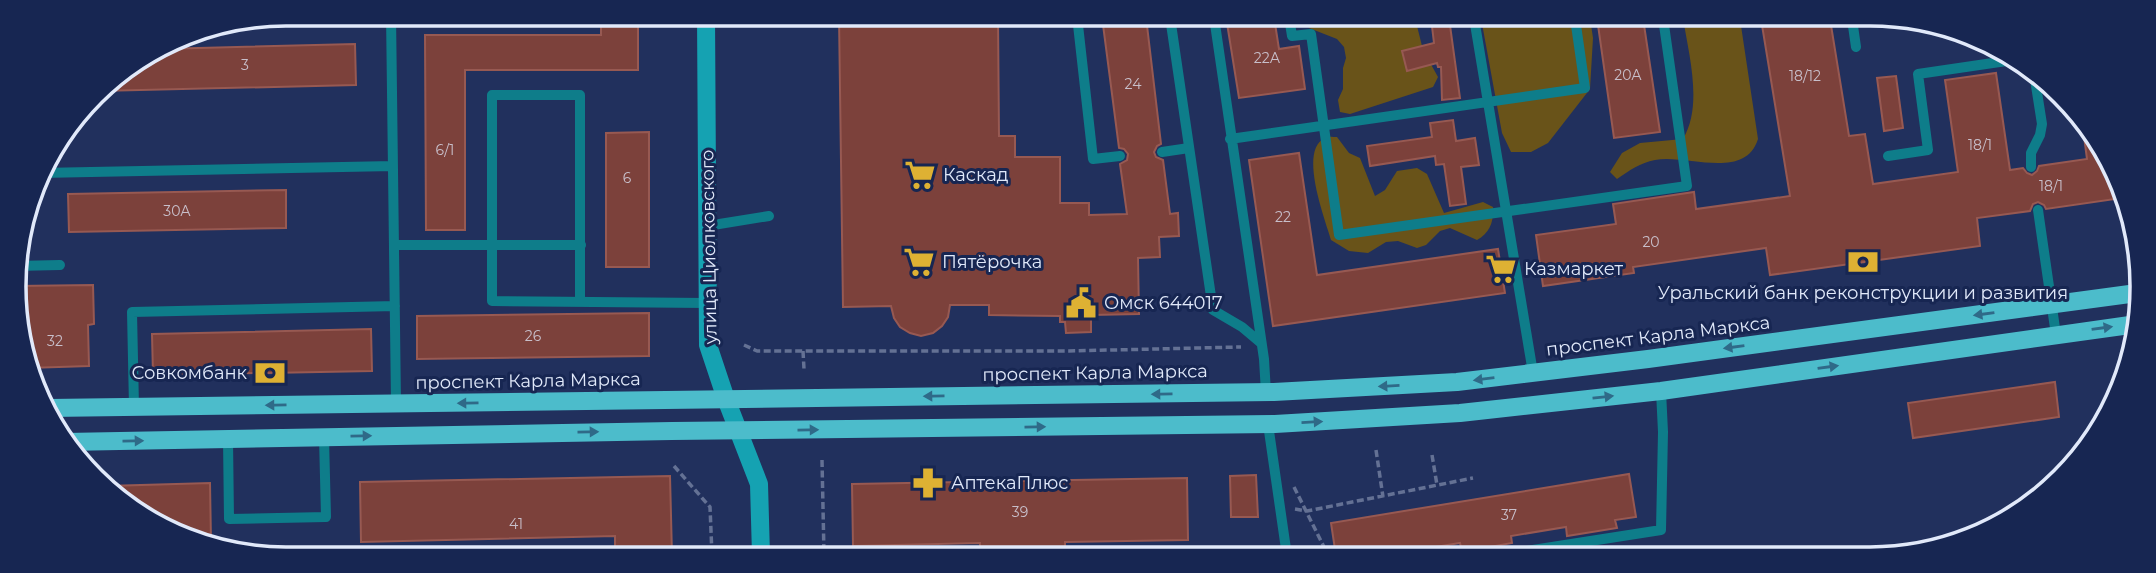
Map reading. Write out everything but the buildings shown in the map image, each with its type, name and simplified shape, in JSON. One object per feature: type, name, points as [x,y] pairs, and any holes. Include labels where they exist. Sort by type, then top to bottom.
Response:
[{"type":"main road","name":"улица Циолковского","points":[[706,26],[708,345],[759,484],[761,547]]},
{"type":"main road","name":"проспект Карла Маркса","points":[[56,408],[1266,393],[1457,382],[2130,294]]},
{"type":"main road","points":[[78,442],[1268,424],[1460,413],[1661,391],[2127,325]]},
{"type":"main road","points":[[1533,373],[1535,405]]},
{"type":"main road","points":[[1457,382],[1460,413]]},
{"type":"lane","points":[[391,26],[396,404]]},
{"type":"lane","points":[[1078,26],[1093,159],[1119,156]]},
{"type":"lane","points":[[1171,26],[1213,310],[1242,327],[1262,345]]},
{"type":"lane","points":[[1214,26],[1262,345],[1266,393]]},
{"type":"lane","points":[[1290,26],[1292,36],[1311,34],[1339,235],[1687,186],[1664,26]]},
{"type":"lane","points":[[1475,26],[1533,373]]},
{"type":"lane","points":[[1230,139],[1585,88],[1576,26]]},
{"type":"lane","points":[[1853,26],[1856,47]]},
{"type":"lane","points":[[1888,156],[1928,150],[1918,74],[2001,62]]},
{"type":"lane","points":[[2031,167],[2031,153],[2042,124],[2042,92]]},
{"type":"lane","points":[[580,301],[580,94],[492,94],[492,301],[707,303]]},
{"type":"lane","points":[[1162,152],[1189,148]]},
{"type":"lane","points":[[52,173],[393,166]]},
{"type":"lane","points":[[2038,210],[2056,335]]},
{"type":"lane","points":[[707,226],[769,216]]},
{"type":"lane","points":[[394,245],[581,245]]},
{"type":"lane","points":[[27,265],[60,265]]},
{"type":"lane","points":[[134,407],[132,312],[395,306]]},
{"type":"lane","points":[[1552,547],[1661,530],[1661,391]]},
{"type":"lane","points":[[1268,424],[1286,547]]},
{"type":"lane","points":[[228,439],[229,519],[326,517],[324,437]]},
{"type":"path","points":[[744,345],[757,351],[1095,351],[1262,345]]},
{"type":"path","points":[[803,351],[804,369]]},
{"type":"path","points":[[1376,450],[1383,496]]},
{"type":"path","points":[[1432,455],[1437,485]]},
{"type":"path","points":[[822,460],[824,547]]},
{"type":"path","points":[[674,466],[710,507],[712,547]]},
{"type":"path","points":[[1288,477],[1324,547]]},
{"type":"path","points":[[1307,511],[1473,478]]},
{"type":"shaded area","points":[[1308,26],[1417,26],[1423,50],[1438,77],[1433,87],[1350,114],[1340,112],[1338,100],[1343,89],[1346,58],[1344,47],[1337,39]]},
{"type":"shaded area","points":[[1482,26],[1591,26],[1590,89],[1548,143],[1531,152],[1511,152],[1502,133]]},
{"type":"shaded area","points":[[1684,26],[1741,26],[1758,139],[1751,152],[1728,163],[1655,160],[1640,165],[1617,179],[1610,172],[1622,153],[1640,143],[1683,139],[1692,111],[1691,64]]},
{"type":"shaded area","points":[[1337,137],[1349,153],[1360,158],[1375,196],[1385,190],[1397,171],[1417,168],[1427,174],[1444,213],[1483,202],[1493,207],[1492,222],[1488,230],[1477,240],[1450,228],[1440,231],[1426,245],[1417,248],[1398,241],[1386,242],[1368,253],[1349,251],[1331,240],[1319,202],[1313,170],[1317,145],[1325,138]]},
{"type":"place","name":"Каскад","points":[[920,175]]},
{"type":"place","name":"Пятёрочка","points":[[919,262]]},
{"type":"place","name":"Уральский банк реконструкции и развития","points":[[1863,262]]},
{"type":"place","name":"Казмаркет","points":[[1501,269]]},
{"type":"place","name":"Омск 644017","points":[[1081,303]]},
{"type":"place","name":"Совкомбанк","points":[[270,373]]},
{"type":"place","name":"АптекаПлюс","points":[[928,483]]}]
